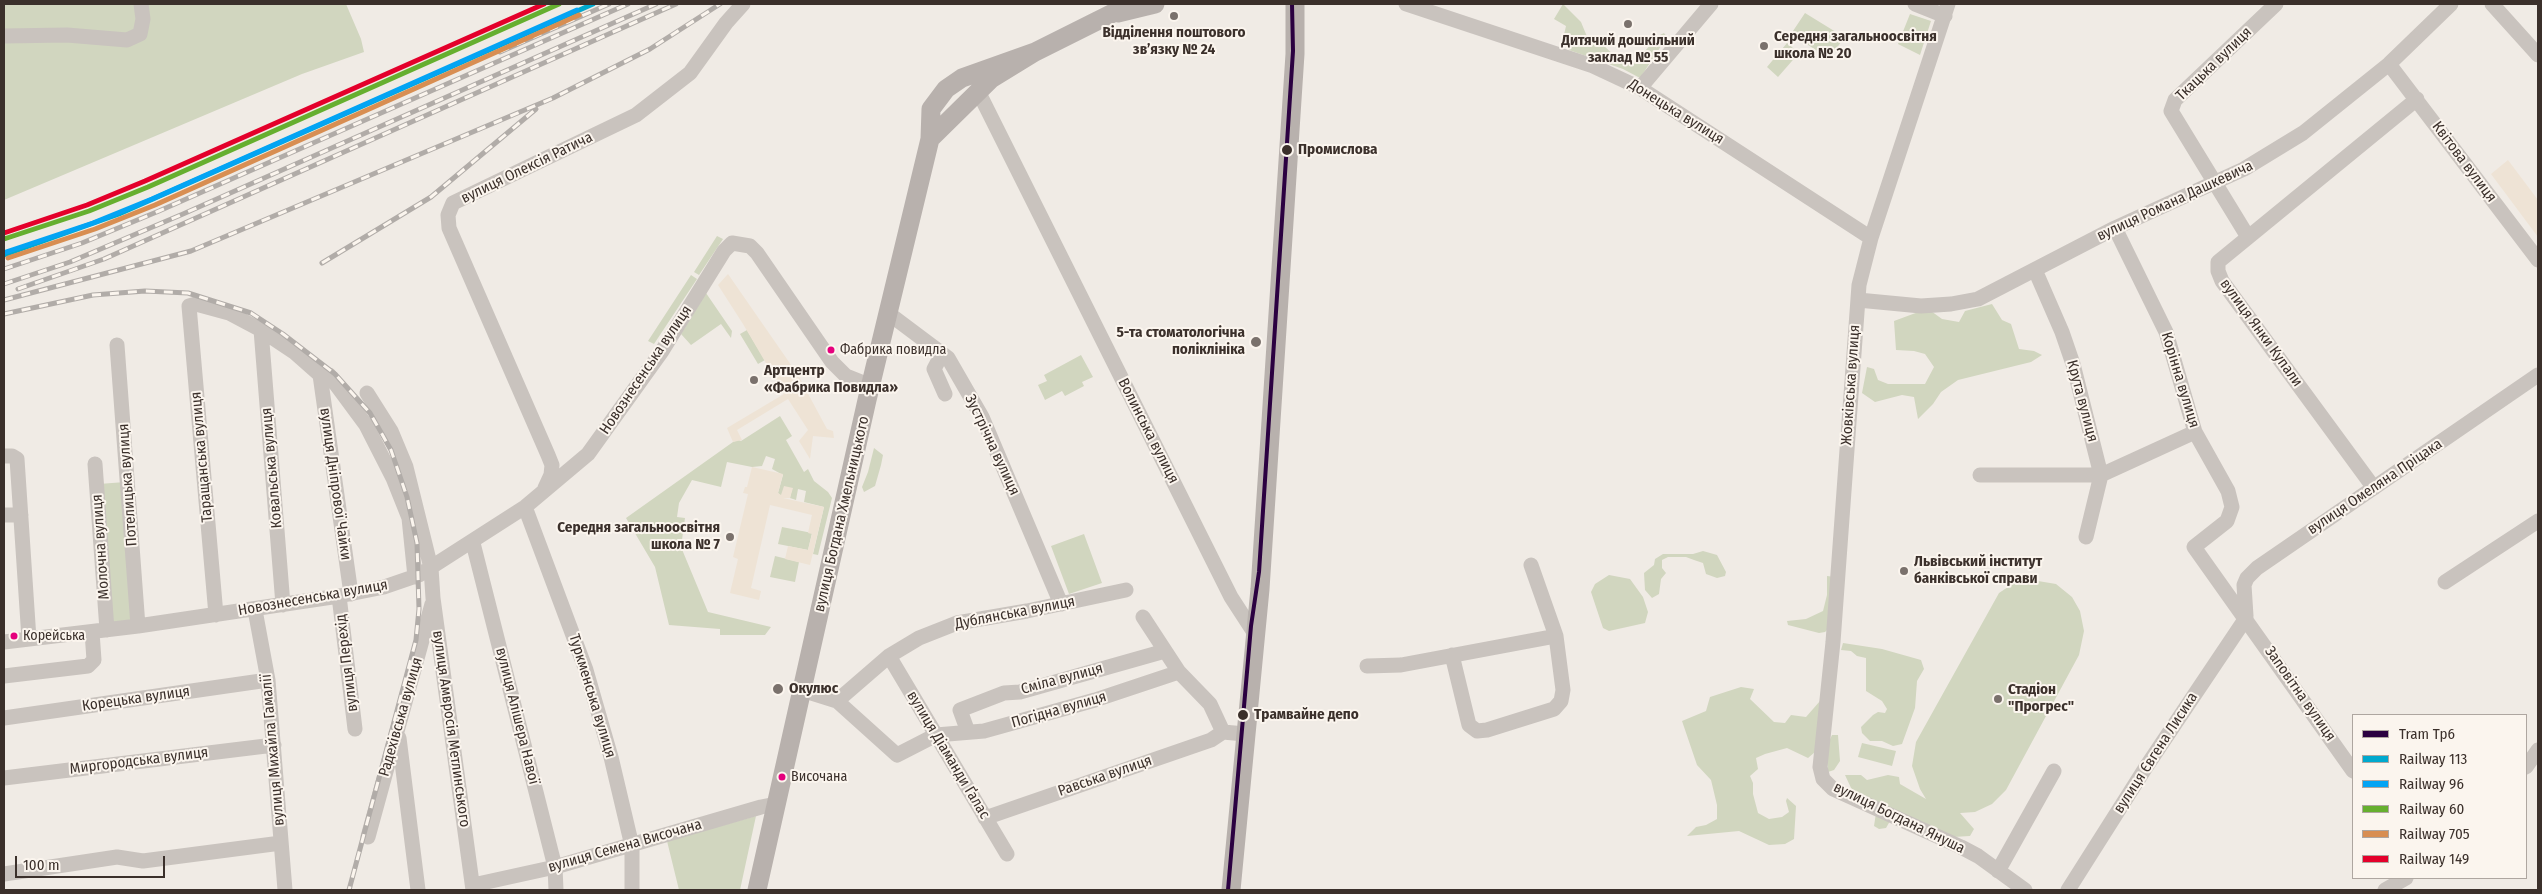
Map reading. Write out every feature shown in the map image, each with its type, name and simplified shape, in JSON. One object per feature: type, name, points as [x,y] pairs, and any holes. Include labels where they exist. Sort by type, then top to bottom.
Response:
[{"type":"main road","points":[[930,139],[991,79],[1035,52],[1131,4]]},
{"type":"main road","points":[[1110,14],[1155,4]]},
{"type":"main road","points":[[1231,890],[1255,634],[1295,54],[1295,4]]},
{"type":"main road","points":[[955,116],[946,121],[939,121],[931,109],[946,88],[962,78],[1035,52]]},
{"type":"main road","points":[[962,78],[973,83],[978,91]]},
{"type":"main road","name":"вулиця Богдана Хмельницького","points":[[757,890],[871,386],[930,139],[931,109]]},
{"type":"street","points":[[4,36],[67,35],[126,40],[140,34],[143,19],[141,4]]},
{"type":"street","name":"вулиця Олексія Ратича","points":[[541,493],[548,483],[552,465],[449,228],[448,215],[453,203],[636,115],[690,73],[726,23],[743,4]]},
{"type":"street","name":"Донецька вулиця","points":[[1406,4],[1593,66],[1640,88],[1871,238]]},
{"type":"street","points":[[1640,88],[1711,4]]},
{"type":"street","points":[[1915,4],[1946,10]]},
{"type":"street","name":"Ткацька вулиця","points":[[2248,237],[2174,120],[2171,112],[2175,100],[2276,4]]},
{"type":"street","name":"вулиця Романа Дашкевича","points":[[1858,300],[1921,306],[1951,304],[1978,299],[2115,228],[2267,157],[2303,133],[2389,64],[2452,4]]},
{"type":"street","points":[[2492,4],[2538,55]]},
{"type":"street","name":"Жовківська вулиця","points":[[1824,779],[1820,767],[1832,642],[1859,285],[1871,238],[1946,10]]},
{"type":"street","name":"Квітова вулиця","points":[[2389,64],[2538,260]]},
{"type":"street","name":"Волинська вулиця","points":[[978,91],[1231,598],[1255,634]]},
{"type":"street","name":"вулиця Янки Купали","points":[[2374,488],[2222,281],[2218,270],[2218,262],[2417,99]]},
{"type":"street","name":"Корінна вулиця","points":[[2115,228],[2166,332],[2195,432],[2228,491],[2232,507],[2227,521],[2194,547],[2218,583],[2246,618]]},
{"type":"street","name":"Новознесенська вулиця","points":[[4,642],[255,610],[345,595],[384,587],[415,577],[432,568],[525,508],[588,454],[662,351],[724,251],[732,243],[750,246],[757,252],[832,362],[846,376],[871,386]]},
{"type":"street","name":"Крута вулиця","points":[[2035,270],[2062,332],[2073,364],[2101,475],[2086,537]]},
{"type":"street","name":"Таращанська вулиця","points":[[216,615],[189,306],[196,304],[229,313],[261,330]]},
{"type":"street","name":"Зустрічна вулиця","points":[[888,313],[948,358],[982,417],[1061,604]]},
{"type":"street","points":[[261,330],[294,352],[320,375],[329,375],[366,424],[393,478],[409,518],[415,577]]},
{"type":"street","name":"Ковальська вулиця","points":[[261,330],[283,605]]},
{"type":"street","name":"Потелицька вулиця","points":[[116,345],[138,626]]},
{"type":"street","points":[[942,354],[934,369],[945,394]]},
{"type":"street","name":"вулиця Дніпрової Чайки","points":[[320,375],[345,595]]},
{"type":"street","name":"вулиця Омеляна Пріцака","points":[[2246,618],[2243,592],[2247,578],[2252,573],[2538,375]]},
{"type":"street","name":"вулиця Амвросія Метлинського","points":[[367,393],[391,430],[406,467],[432,568],[434,598],[473,888]]},
{"type":"street","points":[[1980,475],[2101,475],[2195,432]]},
{"type":"street","points":[[548,456],[566,464],[577,462],[588,454]]},
{"type":"street","points":[[10,458],[20,515],[29,639]]},
{"type":"street","name":"Молочна вулиця","points":[[95,464],[107,630]]},
{"type":"street","name":"Туркменська вулиця","points":[[525,508],[586,670],[611,757],[632,846],[632,890]]},
{"type":"street","points":[[4,515],[20,515]]},
{"type":"street","points":[[2445,582],[2538,521]]},
{"type":"street","name":"вулиця Алішера Навої","points":[[473,543],[555,867],[556,890]]},
{"type":"street","points":[[1452,655],[1469,725],[1477,730],[1487,730],[1554,709],[1561,701],[1563,690],[1556,636],[1531,565]]},
{"type":"street","name":"Дублянська вулиця","points":[[837,701],[890,656],[919,638],[957,622],[1061,604],[1126,590]]},
{"type":"street","name":"вулиця Перехід","points":[[345,595],[355,729]]},
{"type":"street","name":"Радехівська вулиця","points":[[368,837],[434,598]]},
{"type":"street","name":"вулиця Михайла Гамалії","points":[[255,610],[268,680],[285,890]]},
{"type":"street","points":[[1143,617],[1179,672],[1210,704],[1223,732],[1245,734]]},
{"type":"street","name":"Заповітна вулиця","points":[[2246,618],[2352,770]]},
{"type":"street","name":"вулиця Євгена Лисика","points":[[2068,890],[2146,767],[2246,618]]},
{"type":"street","points":[[4,676],[88,666],[94,660],[92,632]]},
{"type":"street","points":[[1367,666],[1401,665],[1556,636]]},
{"type":"street","name":"Сміла вулиця","points":[[968,732],[960,710],[1004,693],[1020,692],[1165,651]]},
{"type":"street","name":"вулиця Діаманди Ґалас","points":[[890,656],[1006,854]]},
{"type":"street","name":"Погідна вулиця","points":[[936,735],[984,731],[1094,700],[1179,672]]},
{"type":"street","name":"Корецька вулиця","points":[[4,718],[268,680]]},
{"type":"street","points":[[802,690],[837,701],[896,756],[936,735]]},
{"type":"street","points":[[398,731],[418,890]]},
{"type":"street","name":"Равська вулиця","points":[[985,818],[1211,740],[1223,732]]},
{"type":"street","name":"Миргородська вулиця","points":[[4,778],[274,744]]},
{"type":"street","points":[[2527,766],[2538,754]]},
{"type":"street","points":[[1998,871],[2054,771]]},
{"type":"street","name":"вулиця Богдана Януша","points":[[1824,779],[1833,790],[1928,830],[1978,856],[2025,890]]},
{"type":"street","name":"вулиця Семена Височана","points":[[473,888],[632,846],[776,804]]},
{"type":"street","points":[[4,874],[117,857],[143,861],[282,843]]},
{"type":"street","points":[[2385,890],[2404,879]]},
{"type":"green space","points":[[4,4],[346,4],[361,39],[364,52],[302,74],[4,200]]},
{"type":"green space","points":[[1563,4],[1581,22],[1588,39],[1604,46],[1614,55],[1632,66],[1658,36],[1664,33],[1667,37],[1640,78],[1623,69],[1569,50],[1563,39],[1566,26],[1554,19]]},
{"type":"green space","points":[[1805,13],[1844,37],[1830,59],[1791,34]]},
{"type":"green space","points":[[1910,14],[1931,21],[1920,55],[1898,44]]},
{"type":"green space","points":[[1787,43],[1799,53],[1778,77],[1767,67]]},
{"type":"green space","points":[[717,236],[723,239],[699,275],[694,272]]},
{"type":"green space","points":[[691,275],[697,279],[654,344],[648,341]]},
{"type":"green space","points":[[706,293],[732,331],[731,338],[721,324],[691,345],[681,334]]},
{"type":"green space","points":[[1992,304],[2002,320],[2011,324],[2019,349],[2034,351],[2042,355],[2031,362],[1958,380],[1941,392],[1933,404],[1918,419],[1914,397],[1902,395],[1875,402],[1862,393],[1867,367],[1874,369],[1878,380],[1888,384],[1925,384],[1934,367],[1925,354],[1896,350],[1894,321],[1921,311],[1931,311],[1942,319],[1959,322],[1965,311]]},
{"type":"green space","points":[[747,330],[765,360],[758,364],[740,334]]},
{"type":"green space","points":[[1081,355],[1093,377],[1082,382],[1084,386],[1065,396],[1062,391],[1045,400],[1038,385],[1047,381],[1044,375]]},
{"type":"green space","points":[[780,416],[792,436],[786,440],[804,472],[808,469],[814,481],[828,492],[832,498],[818,555],[813,554],[824,507],[804,502],[806,491],[798,489],[796,500],[790,498],[792,488],[781,496],[778,493],[783,475],[772,469],[775,459],[766,456],[762,466],[752,467],[727,462],[721,487],[692,480],[679,503],[677,517],[685,518],[681,547],[708,612],[771,627],[765,635],[720,635],[720,629],[669,625],[655,567],[626,518],[733,442],[741,441]]},
{"type":"green space","points":[[874,448],[883,455],[881,465],[875,486],[864,492],[862,487]]},
{"type":"green space","points":[[125,482],[136,624],[109,627],[99,484]]},
{"type":"green space","points":[[782,527],[812,533],[808,550],[778,544]]},
{"type":"green space","points":[[1084,534],[1102,583],[1069,594],[1051,546]]},
{"type":"green space","points":[[1703,551],[1717,555],[1726,572],[1725,576],[1717,578],[1706,574],[1703,563],[1686,557],[1668,557],[1662,560],[1662,568],[1666,573],[1661,579],[1659,594],[1652,598],[1645,590],[1644,573],[1654,565],[1655,559],[1663,554],[1693,554]]},
{"type":"green space","points":[[775,556],[799,562],[795,582],[770,577]]},
{"type":"green space","points":[[1609,575],[1630,579],[1643,597],[1648,612],[1645,623],[1609,631],[1603,628],[1591,592],[1595,584]]},
{"type":"green space","points":[[1827,576],[1835,577],[1832,625],[1825,632],[1819,633],[1788,625],[1787,621],[1806,619],[1823,611],[1827,595]]},
{"type":"green space","name":"Стадіон \"Прогрес\"","points":[[2032,580],[2056,584],[2072,597],[2080,611],[2084,631],[2079,655],[2006,790],[1992,804],[1975,812],[1960,813],[1974,829],[1970,836],[1953,837],[1890,821],[1886,828],[1879,829],[1874,826],[1876,813],[1852,790],[1845,775],[1861,775],[1867,780],[1888,775],[1899,777],[1900,784],[1926,799],[1920,789],[1912,766],[1916,742],[1999,593],[2014,583]]},
{"type":"green space","points":[[1843,643],[1882,649],[1921,660],[1924,669],[1917,681],[1915,708],[1902,744],[1893,746],[1882,741],[1870,741],[1862,733],[1861,727],[1873,715],[1878,712],[1885,713],[1887,709],[1882,701],[1866,691],[1866,658],[1857,656],[1851,651],[1841,650]]},
{"type":"green space","points":[[1741,687],[1754,689],[1750,699],[1774,722],[1785,723],[1791,715],[1806,717],[1820,701],[1815,752],[1808,758],[1787,748],[1765,754],[1756,758],[1758,769],[1750,776],[1758,813],[1769,819],[1782,817],[1789,812],[1787,798],[1796,806],[1794,839],[1785,844],[1769,845],[1739,831],[1687,836],[1696,827],[1706,825],[1717,819],[1717,805],[1711,780],[1697,765],[1682,721],[1706,711],[1710,697]]},
{"type":"green space","points":[[1832,735],[1838,735],[1840,761],[1834,770],[1828,772],[1826,748]]},
{"type":"green space","points":[[1862,743],[1896,751],[1892,766],[1858,757]]},
{"type":"green space","points":[[756,816],[740,890],[679,890],[667,841]]},
{"type":"shaded area","points":[[2508,160],[2538,200],[2538,237],[2491,174]]},
{"type":"shaded area","points":[[728,274],[798,375],[827,429],[833,431],[834,438],[813,436],[810,459],[799,441],[808,430],[788,399],[737,430],[742,440],[733,442],[727,428],[784,394],[718,285]]},
{"type":"shaded area","points":[[752,467],[783,474],[778,493],[781,495],[784,486],[793,488],[790,498],[783,498],[824,507],[810,565],[785,559],[788,546],[808,550],[812,534],[808,533],[812,515],[770,505],[751,588],[761,591],[759,600],[730,593],[738,559],[733,557],[748,494],[743,493],[745,487],[747,487]]},
{"type":"railway","points":[[500,52],[609,4]]},
{"type":"railway","points":[[4,269],[82,243],[159,211],[628,4]]},
{"type":"railway","points":[[4,284],[70,262],[183,214],[656,4]]},
{"type":"railway","points":[[18,289],[104,259],[676,4]]},
{"type":"railway","points":[[4,300],[191,251],[553,98],[650,49],[720,4]]},
{"type":"railway","points":[[322,263],[431,197],[536,109]]},
{"type":"railway","points":[[4,314],[93,295],[145,291],[188,293],[251,313],[283,334],[335,374],[370,413],[391,450],[407,497],[417,543],[419,609],[416,640],[349,890]]},
{"type":"tram line","name":"Тр6","points":[[1228,890],[1251,626],[1259,572],[1293,51],[1292,4]]},
{"type":"rail line","name":"149","points":[[4,233],[87,205],[145,181],[544,4]]},
{"type":"rail line","name":"60","points":[[4,239],[89,211],[148,187],[559,4]]},
{"type":"rail line","name":"113","points":[[4,255],[119,214],[593,4]]},
{"type":"rail line","name":"96","points":[[6,252],[93,223],[152,199],[577,10]]},
{"type":"rail line","name":"705","points":[[8,258],[95,229],[155,205],[579,15]]},
{"type":"place","name":"Відділення поштового зв’язку № 24","points":[[1174,16]]},
{"type":"place","name":"Дитячий дошкільний заклад № 55","points":[[1628,24]]},
{"type":"place","name":"Середня загальноосвітня школа № 20","points":[[1764,46]]},
{"type":"place","name":"Промислова","points":[[1287,150]]},
{"type":"place","name":"5-та стоматологічна поліклініка","points":[[1256,342]]},
{"type":"place","name":"Фабрика повидла","points":[[831,350]]},
{"type":"place","name":"Артцентр «Фабрика Повидла»","points":[[754,380]]},
{"type":"place","name":"Середня загальноосвітня школа № 7","points":[[730,537]]},
{"type":"place","name":"Львівський інститут банківської справи","points":[[1904,571]]},
{"type":"place","name":"Корейська","points":[[14,636]]},
{"type":"place","name":"Окулюс","points":[[778,689]]},
{"type":"place","name":"Стадіон \"Прогрес\"","points":[[1998,699]]},
{"type":"place","name":"Трамвайне депо","points":[[1243,715]]},
{"type":"place","name":"Височана","points":[[782,777]]}]
